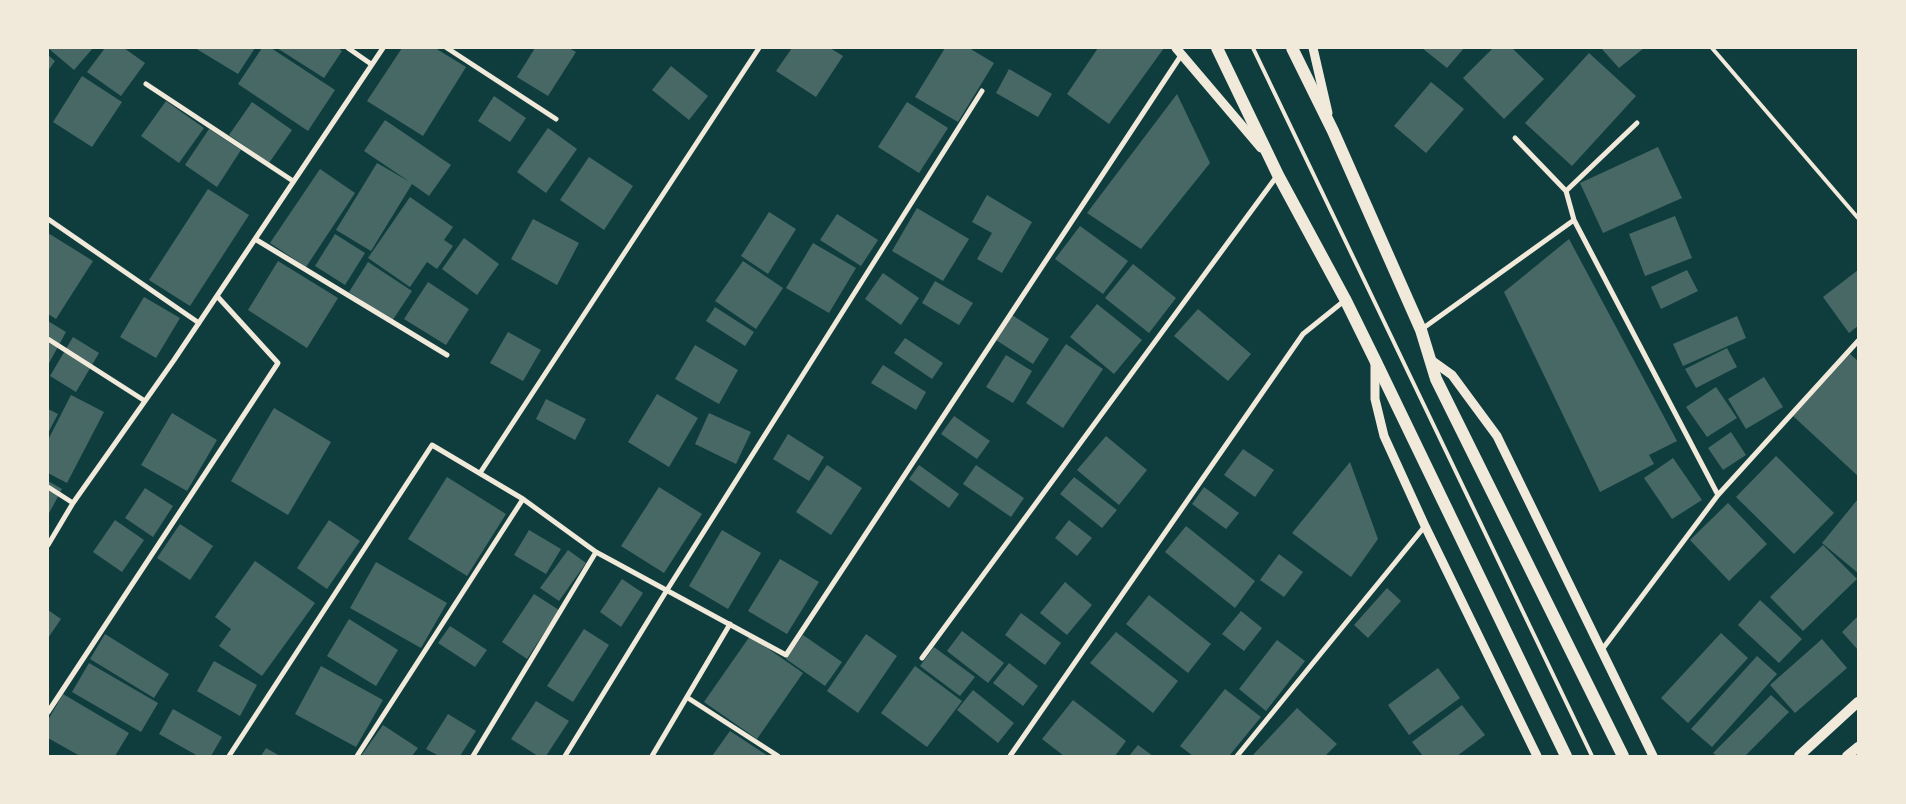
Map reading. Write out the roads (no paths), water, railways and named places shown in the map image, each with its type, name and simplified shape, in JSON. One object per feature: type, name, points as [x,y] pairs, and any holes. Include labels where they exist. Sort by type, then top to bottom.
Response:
[{"type":"main road","points":[[1292,48],[1333,131],[1421,330],[1436,379],[1623,756]]},
{"type":"main road","points":[[1217,49],[1278,175],[1345,299],[1566,756]]},
{"type":"main road","points":[[1799,756],[1858,702]]},
{"type":"main road","points":[[1847,756],[1858,747]]},
{"type":"street","points":[[348,48],[371,64]]},
{"type":"street","points":[[48,545],[74,503],[217,296],[383,48]]},
{"type":"street","points":[[447,48],[556,119]]},
{"type":"street","points":[[480,473],[759,48]]},
{"type":"street","points":[[1313,48],[1333,131]]},
{"type":"street","points":[[228,756],[432,445],[523,499],[596,552],[786,655],[1179,51],[1271,160]]},
{"type":"street","points":[[146,84],[293,181]]},
{"type":"street","points":[[565,756],[667,590],[982,90]]},
{"type":"street","points":[[1566,191],[1636,123]]},
{"type":"street","points":[[1515,138],[1566,191],[1574,220],[1718,495]]},
{"type":"street","points":[[922,658],[1278,175]]},
{"type":"street","points":[[48,219],[198,323]]},
{"type":"street","points":[[1421,330],[1574,220]]},
{"type":"street","points":[[255,239],[447,356]]},
{"type":"street","points":[[48,712],[278,363],[217,296]]},
{"type":"street","points":[[1010,756],[1303,334],[1345,299]]},
{"type":"street","points":[[48,339],[145,401]]},
{"type":"street","points":[[1601,651],[1718,495],[1858,341]]},
{"type":"street","points":[[1375,360],[1375,399],[1384,436],[1425,526],[1537,756]]},
{"type":"street","points":[[1431,360],[1452,375],[1497,436],[1653,756]]},
{"type":"street","points":[[48,487],[74,503]]},
{"type":"street","points":[[357,756],[523,499]]},
{"type":"street","points":[[1237,756],[1425,526]]},
{"type":"street","points":[[473,756],[596,552]]},
{"type":"street","points":[[652,756],[730,624]]},
{"type":"street","points":[[688,698],[778,756]]},
{"type":"lane","points":[[1253,48],[1592,756]]},
{"type":"lane","points":[[1712,48],[1858,218]]}]
